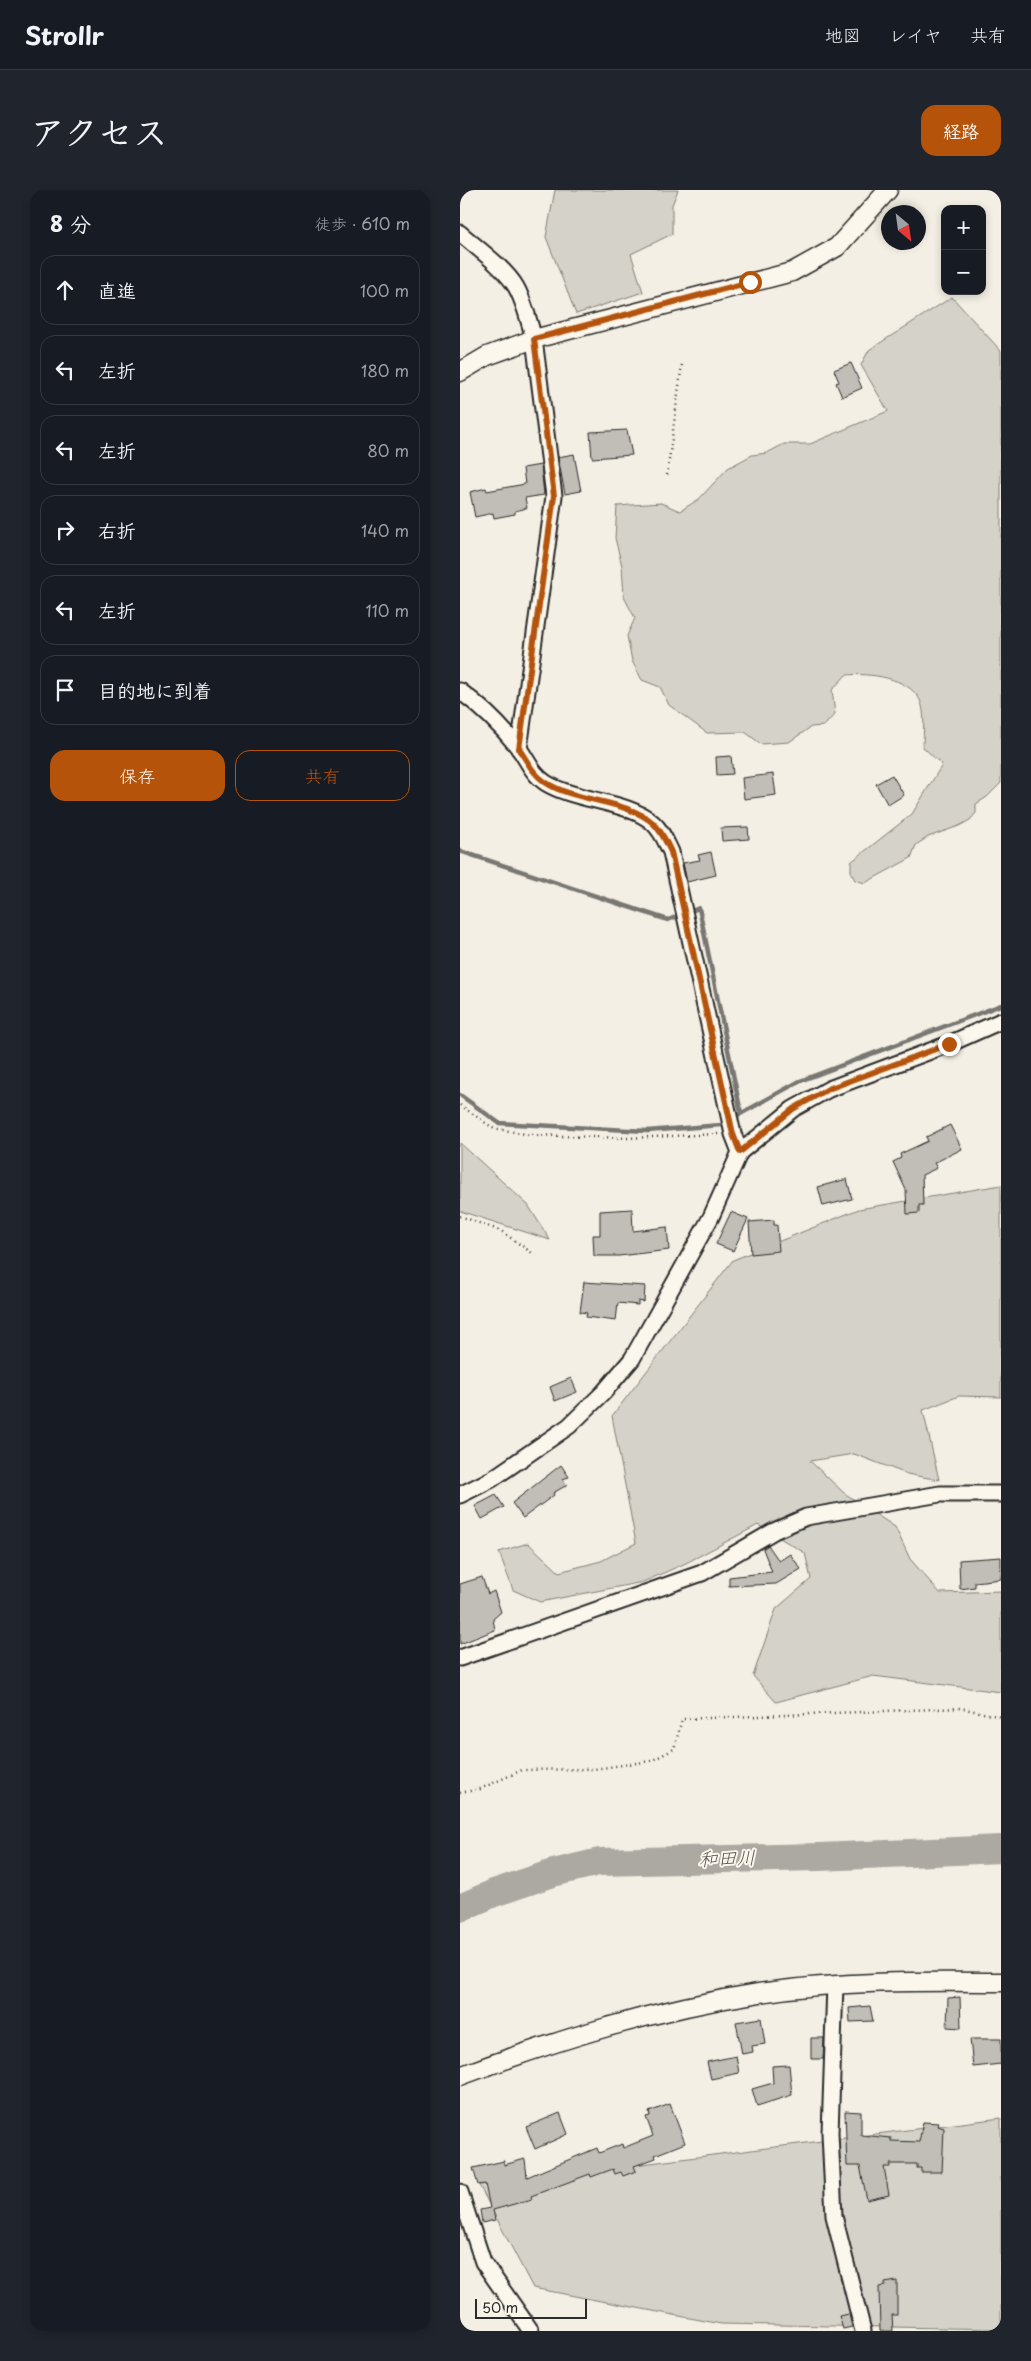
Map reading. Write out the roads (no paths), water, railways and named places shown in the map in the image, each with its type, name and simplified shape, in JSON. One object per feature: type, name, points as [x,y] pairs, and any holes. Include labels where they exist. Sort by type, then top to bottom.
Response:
[{"type":"street","points":[[460,372],[487,356],[534,339],[792,272],[837,247],[888,190]]},
{"type":"street","points":[[460,233],[488,256],[516,286],[528,314],[534,339],[554,496],[519,749]]},
{"type":"street","points":[[460,691],[479,706],[519,749],[534,774],[545,782],[559,790],[631,811],[652,822],[664,836],[671,852],[733,1134],[740,1152]]},
{"type":"street","points":[[460,1495],[492,1479],[569,1426],[603,1393],[632,1359],[711,1217],[740,1152],[793,1109],[828,1089],[949,1044],[1001,1021]]},
{"type":"street","points":[[460,1658],[702,1573],[774,1531],[806,1517],[940,1494],[1001,1494]]},
{"type":"street","points":[[460,2076],[630,2020],[760,1993],[835,1985],[920,1981],[1001,1982]]},
{"type":"street","points":[[835,1985],[830,2133],[834,2216],[863,2331]]},
{"type":"street","points":[[460,2192],[483,2262],[531,2331]]},
{"type":"waterway","points":[[460,851],[668,920],[699,908],[741,1113]]},
{"type":"waterway","points":[[733,1118],[800,1081],[1001,1005]]},
{"type":"waterway","points":[[460,1095],[499,1123],[647,1131],[721,1125],[726,1122]]},
{"type":"waterway","name":"和田川","points":[[460,1908],[494,1893],[553,1873],[599,1862],[819,1857],[1001,1849]]}]
